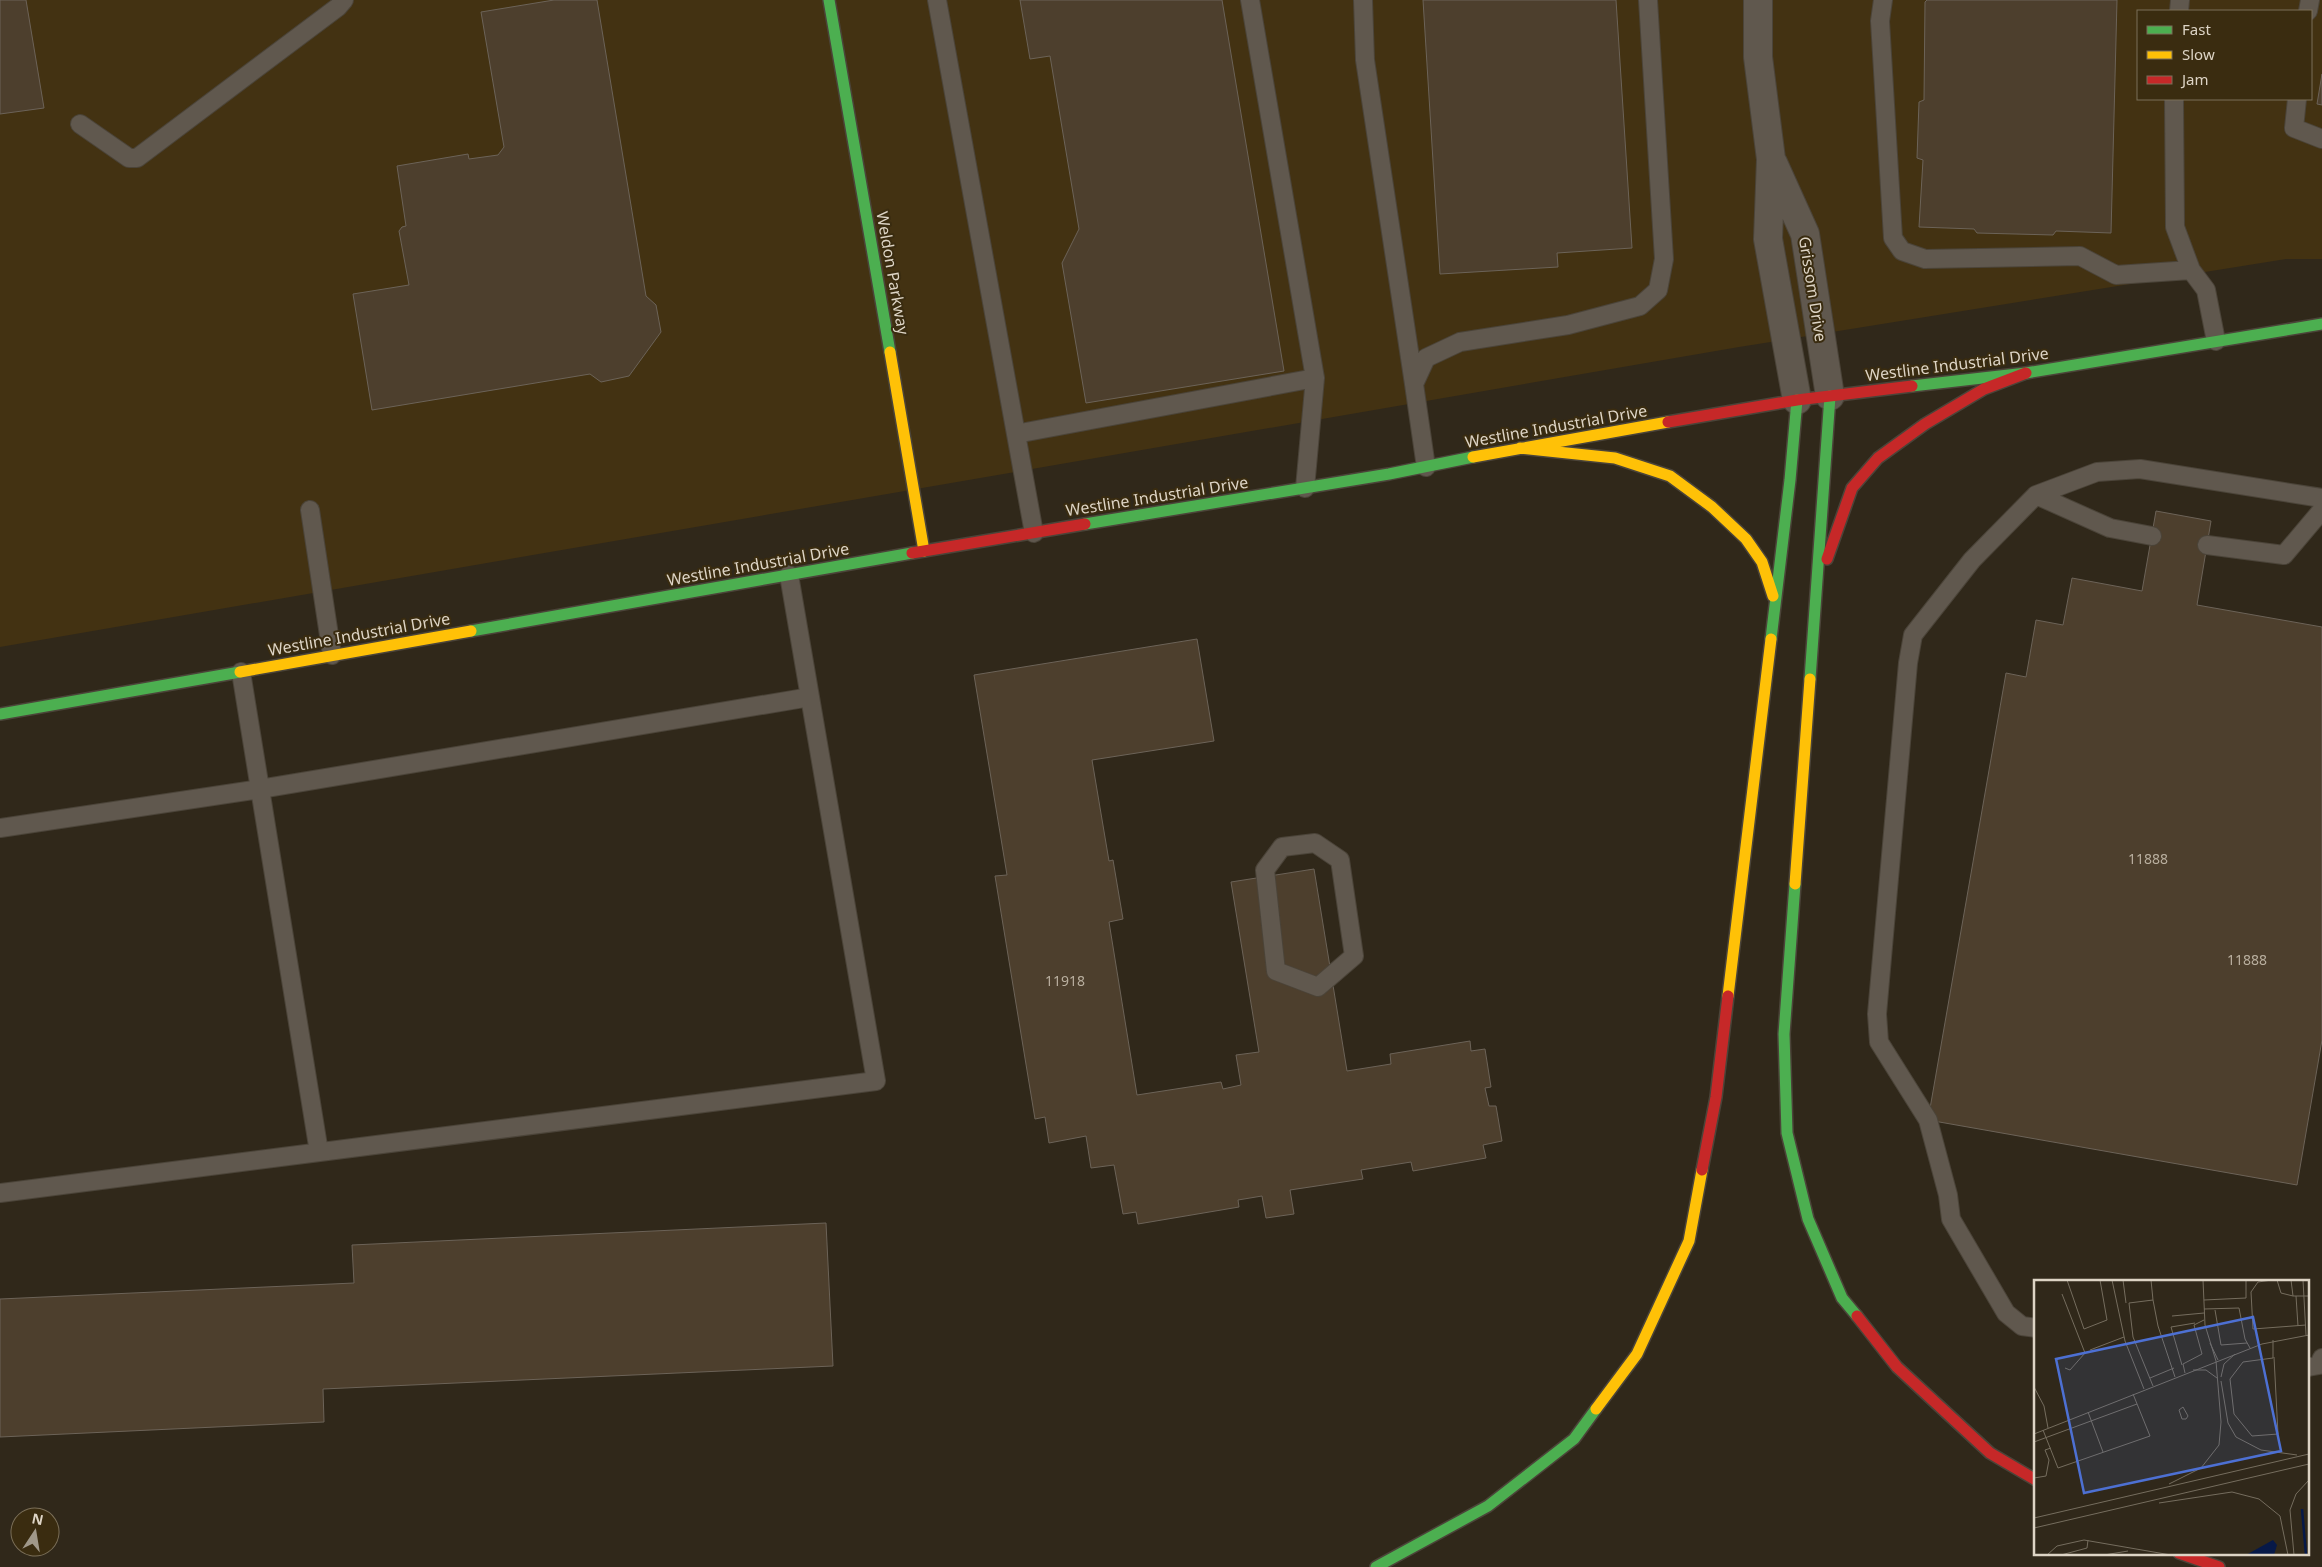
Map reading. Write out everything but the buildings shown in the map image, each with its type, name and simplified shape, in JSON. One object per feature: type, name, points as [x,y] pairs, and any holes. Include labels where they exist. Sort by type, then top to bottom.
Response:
[{"type":"main road","name":"Weldon Parkway","points":[[829,0],[924,551]]},
{"type":"main road","name":"Westline Industrial Drive","points":[[0,714],[924,551],[1426,467],[1520,448],[1797,400],[2026,373],[2322,324]]},
{"type":"main road","points":[[1816,591],[1852,488],[1878,458],[1925,424],[1984,389],[2026,373]]},
{"type":"main road","points":[[1830,396],[1784,1034],[1787,1133],[1808,1219],[1842,1298],[1897,1368],[1990,1453],[2034,1479]]},
{"type":"main road","points":[[1376,1567],[1488,1506],[1574,1440],[1637,1354],[1689,1241],[1716,1097],[1776,603],[1797,400]]},
{"type":"main road","points":[[1520,448],[1615,458],[1670,476],[1712,507],[1746,539],[1762,562],[1776,603]]},
{"type":"main road","points":[[2182,1554],[2219,1567]]},
{"type":"street","name":"Grissom Drive","points":[[1758,0],[1758,57],[1771,159],[1768,239],[1797,400]]},
{"type":"street","name":"Grissom Drive","points":[[1771,159],[1805,234],[1830,396]]},
{"type":"lane","points":[[80,124],[129,158],[137,158],[338,7],[344,0]]},
{"type":"lane","points":[[937,0],[1034,533]]},
{"type":"lane","points":[[1250,0],[1315,378],[1305,488]]},
{"type":"lane","points":[[1363,0],[1365,60],[1426,467]]},
{"type":"lane","points":[[1414,384],[1426,358],[1460,342],[1577,323],[1640,306],[1658,290],[1664,259],[1648,0]]},
{"type":"lane","points":[[1882,0],[1880,21],[1893,238],[1902,251],[1925,259],[2080,256],[2116,275],[2190,270]]},
{"type":"lane","points":[[2174,100],[2175,227],[2190,270],[2206,290],[2216,341]]},
{"type":"lane","points":[[2297,100],[2294,128],[2322,139]]},
{"type":"lane","points":[[1016,434],[1315,378]]},
{"type":"lane","points":[[2034,1328],[2022,1326],[2006,1313],[1951,1219],[1948,1195],[1928,1120],[1878,1042],[1876,1014],[1913,635],[1972,560],[2036,495],[2097,472],[2140,469],[2322,498]]},
{"type":"lane","points":[[2036,495],[2110,528],[2152,536]]},
{"type":"lane","points":[[310,510],[332,655]]},
{"type":"lane","points":[[2208,544],[2284,555],[2322,510]]},
{"type":"lane","points":[[0,1194],[876,1082],[789,575]]},
{"type":"lane","points":[[241,672],[319,1152]]},
{"type":"lane","points":[[0,828],[260,789],[810,697]]},
{"type":"lane","points":[[1315,844],[1340,860],[1354,956],[1318,987],[1276,972],[1265,870],[1282,847],[1315,844]]},
{"type":"lane","points":[[2310,1367],[2319,1365],[2322,1358]]},
{"type":"shaded area","points":[[0,0],[2322,0],[2322,259],[2286,259],[1739,347],[0,647]]},
{"type":"traffic: fast","points":[[829,0],[890,352]]},
{"type":"traffic: fast","points":[[1912,386],[2026,373],[2322,324]]},
{"type":"traffic: fast","points":[[1810,679],[1830,396]]},
{"type":"traffic: fast","points":[[1771,639],[1790,480],[1797,400]]},
{"type":"traffic: fast","points":[[1085,524],[1389,474],[1473,457]]},
{"type":"traffic: fast","points":[[471,631],[912,553]]},
{"type":"traffic: fast","points":[[0,714],[240,672]]},
{"type":"traffic: fast","points":[[1795,884],[1784,1034],[1787,1133],[1808,1219],[1842,1298],[1857,1316]]},
{"type":"traffic: fast","points":[[1376,1567],[1488,1506],[1574,1439],[1596,1409]]},
{"type":"traffic: slow","points":[[890,352],[924,551]]},
{"type":"traffic: slow","points":[[1473,457],[1668,422]]},
{"type":"traffic: slow","points":[[1520,448],[1615,458],[1670,476],[1712,507],[1746,539],[1762,562],[1773,596]]},
{"type":"traffic: slow","points":[[240,672],[471,631]]},
{"type":"traffic: slow","points":[[1728,996],[1771,639]]},
{"type":"traffic: slow","points":[[1795,884],[1810,679]]},
{"type":"traffic: slow","points":[[1596,1409],[1637,1354],[1689,1241],[1702,1170]]},
{"type":"traffic: jam","points":[[1827,559],[1852,488],[1878,458],[1925,424],[1984,389],[2026,373]]},
{"type":"traffic: jam","points":[[1668,422],[1797,400],[1912,386]]},
{"type":"traffic: jam","points":[[912,553],[1085,524]]},
{"type":"traffic: jam","points":[[1702,1170],[1716,1097],[1728,996]]},
{"type":"traffic: jam","points":[[1857,1316],[1897,1367],[1990,1453],[2034,1479]]},
{"type":"traffic: jam","points":[[2182,1554],[2219,1567]]}]
